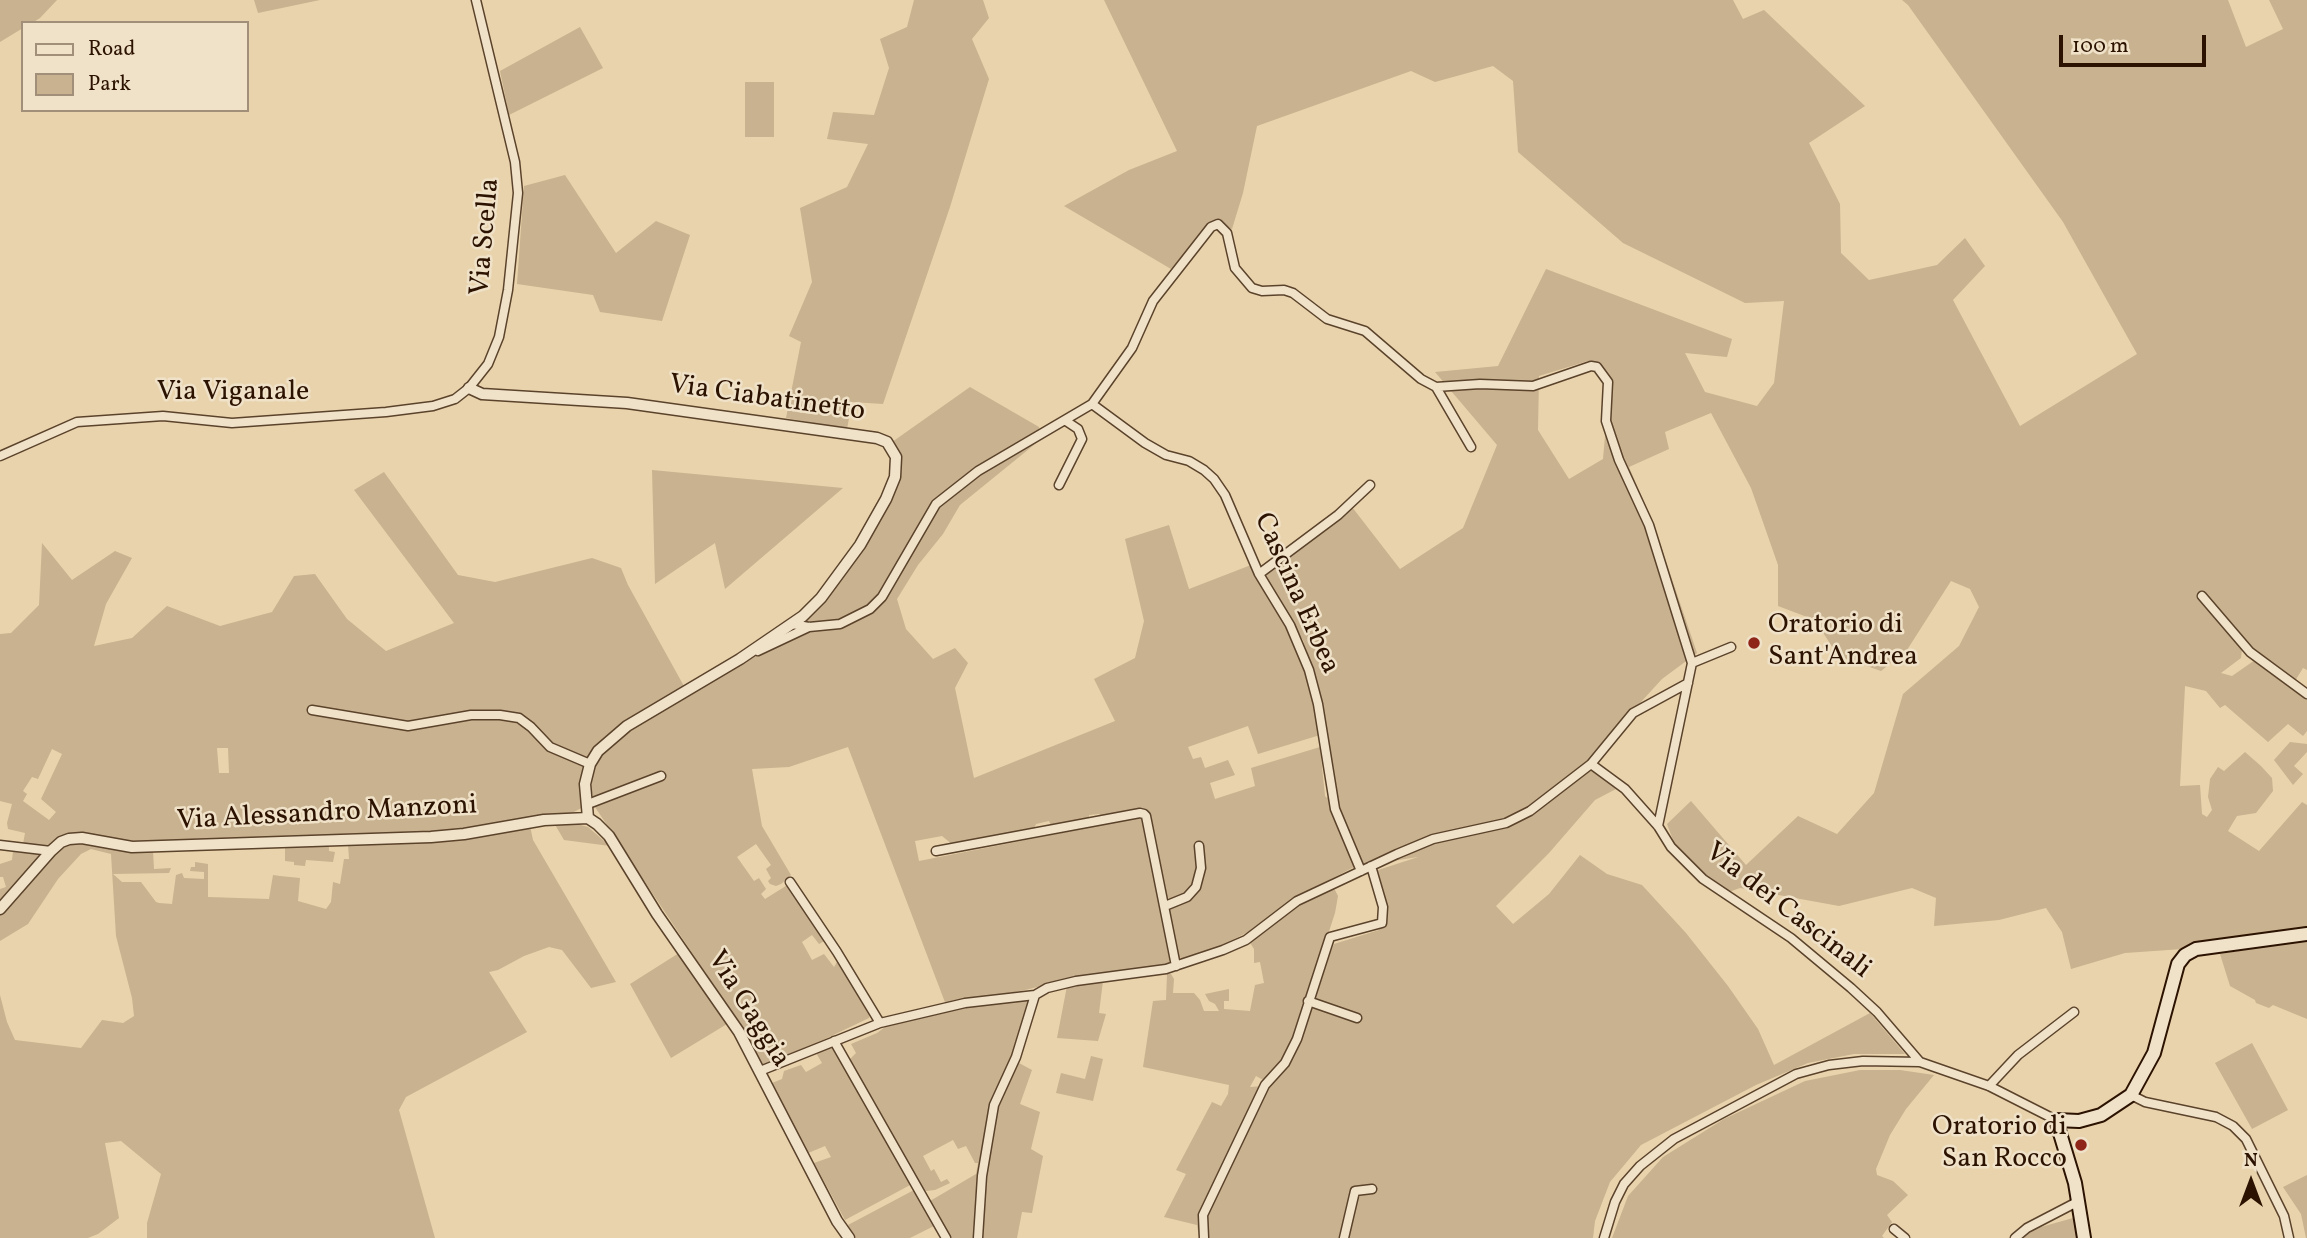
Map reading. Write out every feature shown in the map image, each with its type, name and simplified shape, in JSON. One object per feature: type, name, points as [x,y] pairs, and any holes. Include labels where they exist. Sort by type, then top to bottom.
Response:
[{"type":"main road","points":[[2084,1238],[2078,1201],[2056,1120],[2079,1121],[2101,1115],[2131,1095],[2154,1053],[2178,964],[2185,956],[2196,949],[2307,934]]},
{"type":"street","name":"Via Scella","points":[[469,388],[488,364],[499,337],[512,261],[518,193],[515,162],[477,0]]},
{"type":"street","points":[[792,624],[809,627],[840,624],[870,609],[882,597],[936,504],[978,471],[1093,404],[1132,348],[1153,301],[1211,227],[1218,225],[1227,233],[1235,268],[1252,288],[1293,293],[1327,319],[1365,331],[1421,379],[1436,387],[1471,447]]},
{"type":"street","points":[[1436,387],[1480,384],[1533,386],[1585,367],[1597,367],[1608,382],[1606,421],[1619,460],[1649,525],[1692,663],[1658,825]]},
{"type":"street","name":"Via Viganale","points":[[0,456],[76,422],[163,416],[232,423],[386,412],[433,406],[455,399],[469,388]]},
{"type":"street","name":"Via Ciabatinetto","points":[[469,388],[482,394],[627,403],[877,438],[887,442],[893,449],[897,464],[886,499],[860,545],[821,598],[792,624],[739,660],[627,726],[598,751],[590,764]]},
{"type":"street","name":"Cascina Erbea","points":[[1093,404],[1145,443],[1166,454],[1196,464],[1214,479],[1231,507],[1259,575],[1290,625],[1309,670],[1318,704],[1335,809],[1361,871]]},
{"type":"street","points":[[1059,485],[1082,439],[1079,429],[1066,421]]},
{"type":"street","points":[[1259,575],[1338,515],[1370,485]]},
{"type":"street","points":[[2202,596],[2250,652],[2307,694]]},
{"type":"street","points":[[739,660],[809,627]]},
{"type":"street","points":[[1692,663],[1731,647]]},
{"type":"street","points":[[760,1071],[880,1023],[965,1003],[1035,995],[1047,988],[1076,981],[1176,966],[1246,940],[1297,901],[1371,866],[1433,839],[1506,823],[1530,811],[1591,764],[1633,713],[1688,683]]},
{"type":"street","points":[[312,710],[408,726],[471,715],[519,718],[550,747],[590,764],[585,784],[588,818]]},
{"type":"street","name":"Via dei Cascinali","points":[[1591,764],[1625,789],[1658,825],[1671,847],[1703,879],[1791,938],[1877,1013],[1920,1062]]},
{"type":"street","points":[[588,804],[662,776]]},
{"type":"street","points":[[936,851],[1140,813],[1146,817],[1176,966]]},
{"type":"street","name":"Via Alessandro Manzoni","points":[[0,909],[61,842],[82,838],[132,847],[431,837],[544,820],[588,818]]},
{"type":"street","name":"Via Gaggia","points":[[588,818],[609,835],[657,914],[739,1032],[837,1221],[849,1238]]},
{"type":"street","points":[[0,845],[51,851]]},
{"type":"street","points":[[1165,906],[1187,897],[1196,887],[1201,869],[1199,846]]},
{"type":"street","points":[[1204,1238],[1203,1215],[1265,1085],[1285,1063],[1297,1039],[1330,937],[1382,923],[1383,907],[1371,866]]},
{"type":"street","points":[[790,882],[837,951],[880,1023]]},
{"type":"street","points":[[978,1238],[982,1176],[994,1105],[1016,1057],[1035,995]]},
{"type":"street","points":[[1308,1000],[1357,1018]]},
{"type":"street","points":[[1989,1086],[2018,1055],[2074,1012]]},
{"type":"street","points":[[834,1041],[946,1238]]},
{"type":"street","points":[[1604,1238],[1615,1202],[1630,1176],[1674,1139],[1796,1074],[1818,1068],[1863,1061],[1920,1062],[1989,1086],[2056,1120]]},
{"type":"street","points":[[2131,1095],[2145,1102],[2216,1117],[2233,1126],[2246,1139],[2284,1216],[2289,1238]]},
{"type":"street","points":[[1344,1238],[1355,1191],[1377,1190]]},
{"type":"street","points":[[2015,1238],[2027,1228],[2078,1201]]},
{"type":"street","points":[[1894,1229],[1905,1238]]},
{"type":"green space","points":[[0,0],[57,0],[35,21],[21,21],[21,29],[0,42]]},
{"type":"green space","points":[[254,0],[320,0],[258,13]]},
{"type":"green space","points":[[914,0],[983,0],[989,18],[972,39],[989,79],[950,207],[883,404],[852,402],[847,429],[786,418],[801,342],[789,336],[812,282],[800,208],[847,187],[868,144],[827,139],[833,112],[874,115],[889,68],[880,39],[907,27]]},
{"type":"green space","points":[[1104,0],[1733,0],[1743,19],[1764,10],[1865,106],[1809,143],[1840,204],[1841,253],[1869,280],[1937,265],[1965,238],[1985,266],[1953,300],[2020,426],[2137,354],[2063,222],[1902,0],[2228,0],[2246,47],[2283,29],[2269,0],[2307,0],[2307,670],[2303,668],[2295,681],[2286,676],[2260,656],[2212,607],[2208,610],[2242,649],[2241,658],[2221,673],[2232,676],[2255,660],[2307,698],[2307,731],[2303,736],[2288,724],[2268,742],[2225,705],[2220,708],[2206,691],[2185,686],[2180,786],[2200,785],[2202,814],[2207,817],[2212,810],[2208,797],[2210,779],[2218,767],[2224,771],[2245,752],[2272,778],[2273,791],[2256,813],[2237,816],[2228,831],[2259,851],[2302,802],[2307,805],[2307,931],[2220,952],[2197,948],[2125,953],[2071,969],[2062,932],[2046,908],[1999,920],[1934,926],[1936,898],[1912,888],[1839,906],[1740,888],[1729,892],[1699,870],[1674,843],[1667,824],[1691,801],[1746,865],[1798,816],[1837,834],[1874,793],[1903,694],[1959,646],[1979,607],[1970,589],[1951,581],[1907,650],[1881,671],[1838,656],[1815,620],[1778,606],[1778,565],[1751,488],[1711,413],[1665,432],[1669,449],[1629,467],[1652,520],[1697,653],[1662,679],[1587,761],[1616,789],[1595,800],[1549,853],[1496,906],[1513,924],[1549,894],[1580,855],[1607,874],[1642,885],[1686,933],[1728,986],[1758,1029],[1774,1065],[1870,1013],[1905,1054],[1854,1054],[1808,1063],[1756,1085],[1641,1145],[1610,1182],[1595,1221],[1593,1238],[1199,1238],[1197,1225],[1164,1217],[1186,1174],[1176,1170],[1212,1102],[1221,1106],[1228,1094],[1229,1085],[1143,1067],[1153,1001],[1166,1000],[1167,974],[1171,974],[1174,979],[1173,993],[1194,993],[1204,1011],[1219,1011],[1205,994],[1229,989],[1229,1001],[1224,1001],[1224,1009],[1250,1011],[1255,985],[1264,983],[1260,962],[1254,963],[1254,949],[1249,941],[1284,912],[1333,886],[1338,896],[1335,913],[1294,1039],[1282,1061],[1265,1081],[1256,1076],[1250,1087],[1264,1086],[1287,1063],[1334,944],[1379,930],[1379,905],[1369,873],[1418,857],[1354,867],[1293,899],[1248,932],[1213,950],[1183,959],[1177,956],[1174,948],[1169,912],[1169,908],[1173,906],[1172,900],[1164,895],[1148,810],[1104,818],[1099,814],[1089,815],[1089,821],[1052,828],[1049,821],[1036,824],[1033,831],[953,845],[942,836],[915,841],[919,861],[1143,817],[1151,858],[1170,964],[1082,976],[946,1005],[848,747],[789,767],[752,769],[762,826],[791,875],[781,884],[770,884],[768,881],[771,878],[766,869],[771,865],[756,844],[737,857],[754,881],[759,878],[766,889],[761,894],[765,899],[789,884],[826,940],[819,944],[812,935],[802,942],[812,960],[824,954],[834,967],[837,962],[870,1013],[869,1018],[762,1065],[746,1034],[595,807],[591,788],[592,774],[600,755],[627,729],[665,708],[663,701],[608,737],[595,750],[590,762],[551,745],[519,717],[471,714],[408,725],[313,709],[311,712],[407,728],[471,717],[500,716],[519,720],[550,749],[587,766],[582,785],[585,806],[572,813],[466,831],[220,841],[121,843],[103,837],[80,835],[63,838],[49,845],[23,844],[25,833],[8,829],[12,804],[0,801],[0,634],[11,633],[39,605],[42,543],[72,580],[115,551],[132,558],[106,604],[94,646],[132,638],[167,606],[220,626],[272,612],[294,576],[315,574],[347,619],[386,651],[454,623],[354,490],[384,472],[458,575],[495,582],[592,558],[621,568],[685,688],[801,613],[855,547],[874,511],[892,471],[893,456],[885,447],[970,387],[1039,427],[1040,440],[960,505],[897,599],[906,629],[933,659],[955,648],[968,663],[955,688],[974,778],[1115,721],[1094,679],[1135,658],[1144,621],[1125,539],[1169,525],[1189,589],[1251,565],[1290,630],[1303,661],[1320,735],[1258,754],[1248,726],[1188,747],[1193,759],[1201,757],[1205,768],[1228,760],[1235,775],[1210,783],[1215,799],[1255,786],[1251,768],[1320,747],[1327,798],[1335,789],[1319,690],[1303,640],[1263,575],[1352,507],[1400,569],[1463,528],[1497,445],[1435,372],[1498,366],[1546,269],[1732,339],[1727,357],[1685,353],[1705,392],[1757,406],[1774,383],[1784,301],[1745,303],[1623,243],[1518,152],[1513,81],[1493,66],[1435,82],[1411,71],[1257,126],[1243,193],[1232,229],[1216,220],[1171,269],[1064,206],[1129,170],[1177,151]],"holes":[[[1588,361],[1601,366],[1610,380],[1603,459],[1569,479],[1538,430],[1539,376]],[[217,748],[228,748],[229,773],[219,773]],[[52,749],[62,754],[41,799],[56,812],[49,820],[23,801],[27,794],[23,791],[32,777],[38,779]]]},
{"type":"green space","points":[[580,27],[603,68],[509,115],[500,71]]},
{"type":"green space","points":[[745,82],[774,82],[774,137],[745,137]]},
{"type":"green space","points":[[565,175],[616,253],[656,221],[690,235],[662,321],[600,312],[593,295],[517,284],[524,186]]},
{"type":"green space","points":[[652,470],[843,488],[725,589],[715,543],[655,584]]},
{"type":"green space","points":[[2290,742],[2307,744],[2307,752],[2294,766],[2303,774],[2293,785],[2274,760]]},
{"type":"green space","points":[[554,823],[588,827],[610,846],[564,840]]},
{"type":"green space","points":[[530,826],[533,840],[616,982],[591,988],[562,950],[549,947],[489,972],[527,1032],[406,1097],[399,1110],[435,1238],[147,1238],[147,1223],[161,1174],[121,1141],[105,1143],[119,1218],[88,1238],[0,1238],[0,995],[15,1040],[81,1048],[102,1020],[123,1023],[134,1016],[116,936],[111,854],[91,849],[81,854],[58,879],[28,924],[0,941],[0,911],[64,845],[83,842],[118,851],[153,851],[154,869],[171,868],[169,873],[113,874],[122,882],[141,882],[159,903],[172,904],[176,875],[182,873],[184,878],[204,879],[204,872],[190,871],[191,867],[195,867],[195,862],[208,864],[208,897],[269,899],[273,875],[300,878],[298,901],[326,909],[331,902],[333,882],[340,884],[344,859],[349,859],[348,844],[471,837]]},
{"type":"green space","points":[[285,847],[329,847],[329,851],[335,852],[333,862],[306,860],[305,866],[294,865],[294,862],[285,861]]},
{"type":"green space","points":[[13,851],[37,853],[39,857],[0,906],[0,889],[6,887],[3,877],[0,877],[0,864],[12,860]]},
{"type":"green space","points":[[2307,940],[2307,1019],[2273,1005],[2269,1008],[2256,1003],[2230,986],[2220,954]]},
{"type":"green space","points":[[679,953],[727,1024],[671,1058],[630,984]]},
{"type":"green space","points":[[1103,981],[1099,1013],[1106,1014],[1098,1041],[1057,1038],[1067,986]]},
{"type":"green space","points":[[1029,998],[1015,1054],[991,1104],[984,1136],[977,1238],[950,1238],[930,1201],[976,1174],[978,1163],[975,1163],[966,1146],[958,1149],[953,1140],[923,1156],[941,1182],[947,1179],[950,1183],[935,1190],[926,1191],[921,1188],[849,1060],[856,1053],[851,1044],[877,1033],[889,1024],[965,1006]]},
{"type":"green space","points":[[2252,1043],[2288,1110],[2252,1129],[2215,1063]]},
{"type":"green space","points":[[833,1046],[912,1184],[845,1220],[814,1163],[831,1157],[825,1146],[806,1154],[772,1083],[782,1079],[784,1071],[801,1065],[806,1072],[822,1063],[816,1053]]},
{"type":"green space","points":[[1091,1056],[1103,1059],[1093,1101],[1056,1093],[1061,1073],[1085,1079]]},
{"type":"green space","points":[[1019,1063],[1032,1070],[1020,1104],[1040,1112],[1031,1149],[1043,1156],[1032,1213],[1022,1212],[1017,1238],[981,1238],[984,1189],[995,1117],[1010,1075]]},
{"type":"green space","points":[[1860,1070],[1900,1070],[1934,1075],[1906,1109],[1890,1135],[1876,1169],[1877,1175],[1893,1181],[1908,1195],[1887,1215],[1892,1222],[1882,1236],[1884,1238],[1612,1238],[1628,1196],[1663,1157],[1724,1119],[1805,1081]]},
{"type":"green space","points":[[2307,1175],[2306,1238],[2301,1214],[2283,1187]]},
{"type":"green space","points":[[914,1190],[936,1225],[910,1238],[856,1238],[852,1233],[848,1225]]},
{"type":"green space","points":[[2073,1218],[2078,1238],[2020,1238],[2041,1227]]},
{"type":"place","name":"Oratorio di Sant'Andrea","points":[[1754,643]]},
{"type":"place","name":"Oratorio di San Rocco","points":[[2081,1145]]}]
